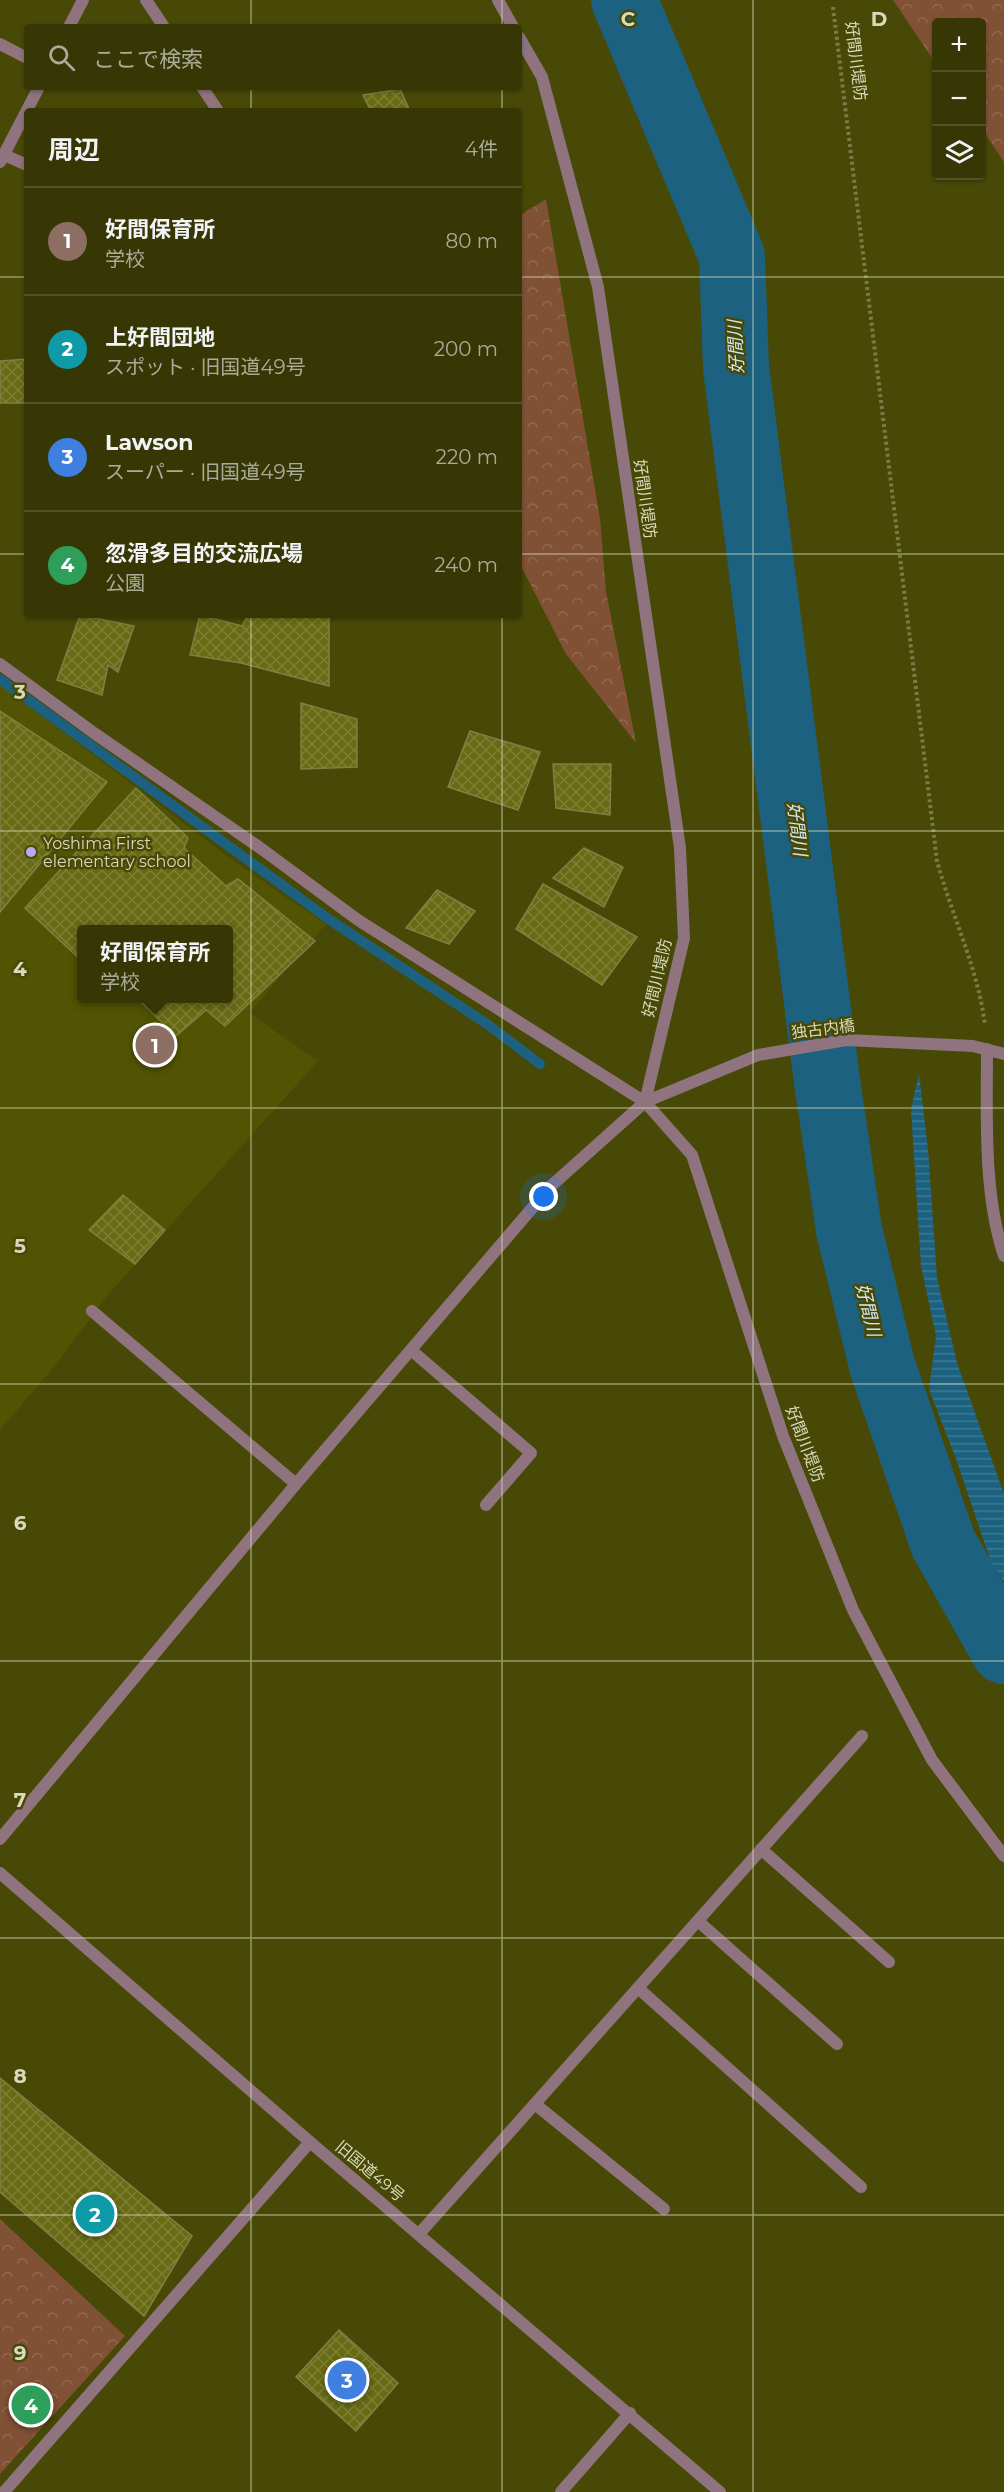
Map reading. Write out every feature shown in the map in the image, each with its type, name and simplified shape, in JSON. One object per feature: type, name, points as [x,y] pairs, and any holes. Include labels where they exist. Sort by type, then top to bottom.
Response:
[{"type":"street","points":[[71,24],[83,0]]},
{"type":"street","points":[[147,0],[162,24]]},
{"type":"street","points":[[498,0],[511,24]]},
{"type":"street","name":"好間川堤防","points":[[522,42],[542,77],[598,286],[680,848],[684,938],[645,1102],[692,1155],[783,1436],[853,1610],[932,1760],[1004,1856]]},
{"type":"street","points":[[0,44],[24,56]]},
{"type":"street","points":[[28,108],[37,90]]},
{"type":"street","points":[[204,90],[216,108]]},
{"type":"street","points":[[24,116],[2,158],[24,164]]},
{"type":"street","points":[[0,664],[358,920],[645,1102]]},
{"type":"street","name":"独古内橋","points":[[0,1839],[296,1484],[551,1186],[645,1102],[758,1055],[846,1040],[973,1046],[1004,1054]]},
{"type":"street","points":[[987,1049],[988,1167],[1004,1256]]},
{"type":"street","points":[[92,1311],[296,1484]]},
{"type":"street","points":[[411,1350],[531,1453],[486,1505]]},
{"type":"street","points":[[419,2234],[862,1736]]},
{"type":"street","points":[[761,1849],[889,1962]]},
{"type":"street","name":"旧国道49号","points":[[0,1872],[310,2142],[720,2492]]},
{"type":"street","points":[[698,1921],[837,2044]]},
{"type":"street","points":[[638,1988],[861,2187]]},
{"type":"street","points":[[535,2104],[664,2209]]},
{"type":"street","points":[[4,2492],[310,2142]]},
{"type":"street","points":[[561,2492],[630,2414]]},
{"type":"path","name":"好間川堤防","points":[[833,7],[937,861],[948,902],[981,996],[987,1049]]},
{"type":"shaded area","points":[[0,684],[236,863],[326,924],[249,1013],[318,1061],[106,1297],[53,1368],[0,1430]]},
{"type":"green space","points":[[893,0],[1004,0],[1004,162],[986,135],[986,18],[932,18],[932,58]]},
{"type":"green space","points":[[546,199],[600,519],[606,592],[636,743],[566,654],[522,568],[522,214]]},
{"type":"green space","points":[[0,2219],[125,2336],[0,2474]]},
{"type":"water","points":[[919,1074],[928,1149],[937,1278],[957,1363],[1004,1494],[1004,1582],[992,1565],[956,1459],[929,1389],[936,1336],[921,1266],[911,1109]]},
{"type":"building","points":[[400,90],[409,108],[370,108],[363,95]]},
{"type":"building","points":[[24,359],[24,403],[0,403],[0,361]]},
{"type":"building","points":[[79,618],[95,618],[134,626],[118,672],[108,665],[102,695],[57,680]]},
{"type":"building","points":[[199,618],[211,618],[242,626],[246,618],[329,618],[329,686],[241,663],[190,655]]},
{"type":"building","points":[[301,703],[357,719],[357,767],[301,769]]},
{"type":"building","name":"Yoshima First elementary school","points":[[0,711],[107,782],[0,912]]},
{"type":"building","points":[[470,731],[540,752],[518,810],[448,787]]},
{"type":"building","points":[[553,764],[611,764],[610,815],[556,808]]},
{"type":"building","points":[[136,788],[188,838],[184,848],[226,886],[238,879],[315,941],[225,1026],[206,1010],[176,1036],[142,1003],[233,1003],[233,925],[77,925],[77,956],[25,908]]},
{"type":"building","points":[[584,848],[623,867],[604,907],[553,878]]},
{"type":"building","points":[[543,884],[637,937],[602,985],[516,929]]},
{"type":"building","points":[[437,890],[475,911],[449,944],[406,928]]},
{"type":"building","points":[[123,1195],[165,1230],[135,1264],[89,1230]]},
{"type":"building","points":[[0,2078],[192,2236],[144,2316],[0,2192]]},
{"type":"building","points":[[339,2330],[398,2383],[356,2431],[296,2377]]},
{"type":"waterway","name":"好間川","points":[[624,0],[732,256],[736,368],[827,1081],[849,1230],[882,1365],[943,1543],[1004,1651]]},
{"type":"waterway","points":[[0,679],[330,920],[487,1024],[540,1064]]},
{"type":"place","name":"Yoshima First elementary school","points":[[31,852]]},
{"type":"place","name":"好間保育所","points":[[155,1045]]},
{"type":"place","name":"上好間団地","points":[[95,2214]]},
{"type":"place","name":"Lawson","points":[[347,2380]]},
{"type":"place","name":"忽滑多目的交流広場","points":[[31,2405]]}]
